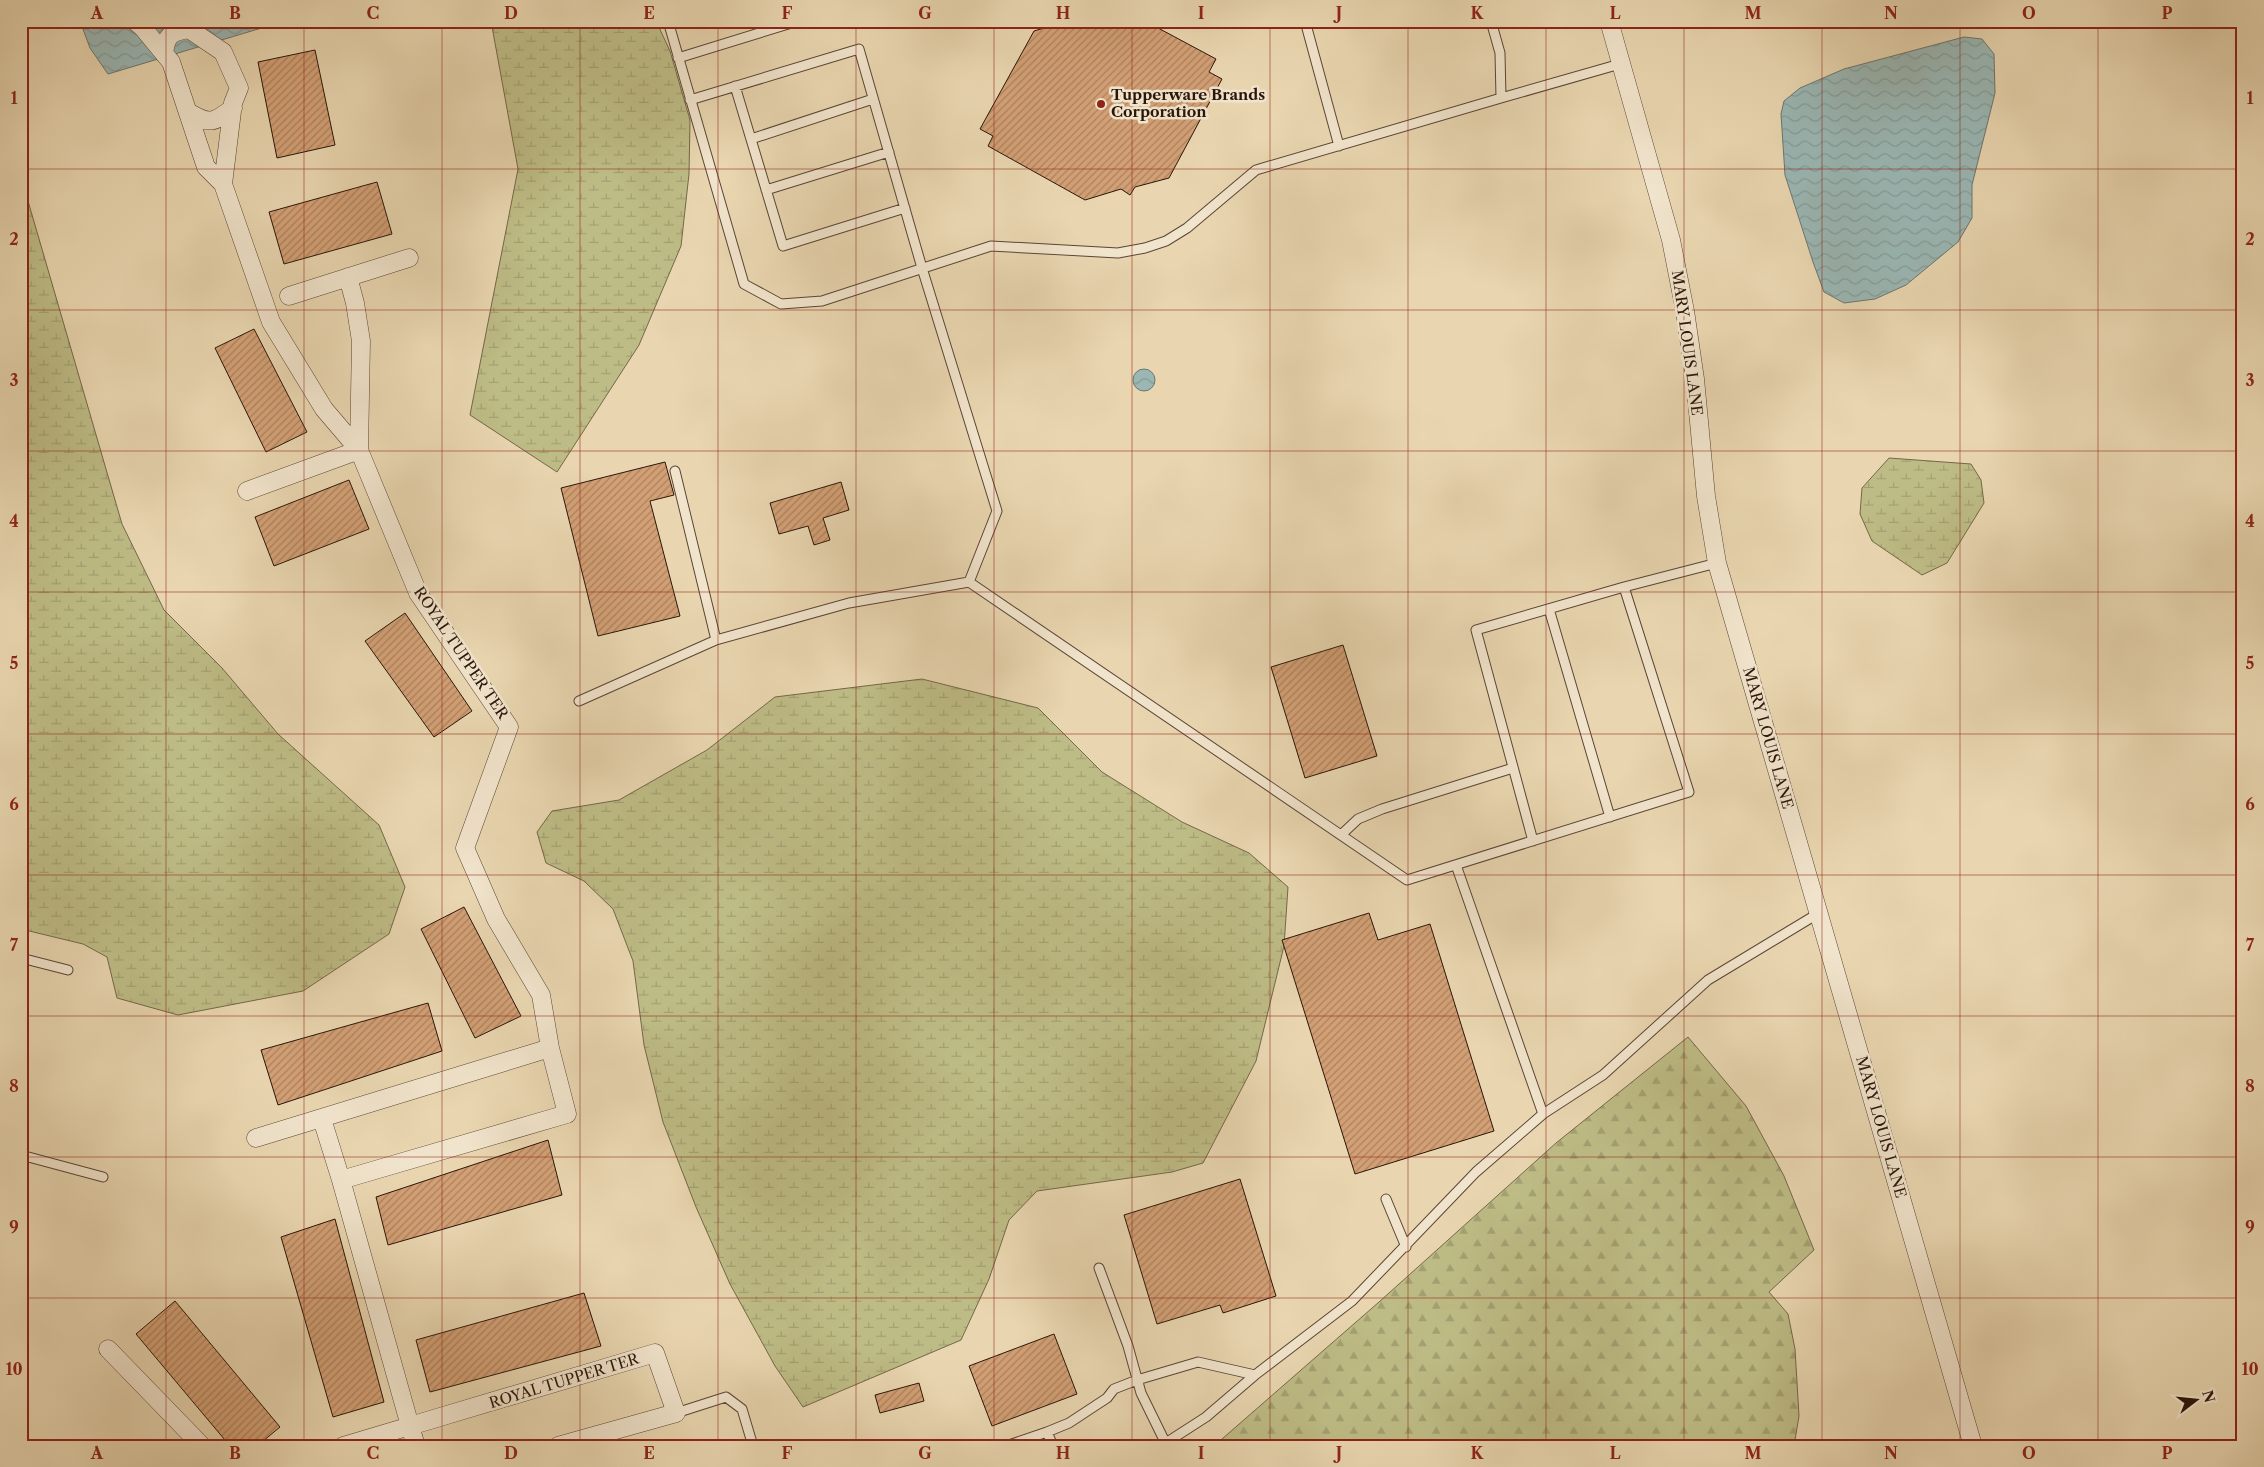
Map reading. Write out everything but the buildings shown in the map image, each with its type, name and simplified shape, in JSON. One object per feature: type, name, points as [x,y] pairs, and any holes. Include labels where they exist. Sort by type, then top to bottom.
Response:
[{"type":"street","name":"ROYAL TUPPER TER","points":[[135,21],[171,62],[206,167],[223,184],[271,322],[324,409],[360,450],[418,593],[509,726],[465,848],[496,919],[541,996],[550,1048],[567,1114],[341,1180]]},
{"type":"street","name":"MARY LOUIS LANE","points":[[1609,21],[1671,240],[1686,311],[1696,379],[1706,496],[1717,564],[1973,1446]]},
{"type":"street","name":"ROYAL TUPPER TER","points":[[164,54],[167,37],[182,25],[222,52],[239,88],[233,108],[226,155],[227,169],[223,184]]},
{"type":"street","points":[[188,112],[206,121],[220,119],[233,108]]},
{"type":"street","points":[[289,296],[409,258]]},
{"type":"street","name":"ROYAL TUPPER TER","points":[[348,277],[362,341],[360,450]]},
{"type":"street","points":[[247,492],[360,450]]},
{"type":"street","points":[[256,1138],[322,1120],[550,1048]]},
{"type":"street","points":[[322,1120],[341,1180],[416,1446]]},
{"type":"street","points":[[108,1349],[202,1446]]},
{"type":"street","name":"ROYAL TUPPER TER","points":[[343,1446],[655,1353],[676,1413]]},
{"type":"street","points":[[558,1446],[676,1413]]},
{"type":"lane","points":[[668,21],[744,284],[780,304],[822,301],[991,246],[1118,253],[1145,248],[1166,241],[1186,228],[1256,170],[1620,64]]},
{"type":"lane","points":[[678,58],[798,21]]},
{"type":"lane","points":[[1305,21],[1339,146]]},
{"type":"lane","points":[[1491,21],[1500,52],[1501,98]]},
{"type":"lane","points":[[690,100],[859,48],[922,268],[997,511],[969,582]]},
{"type":"lane","points":[[735,86],[782,246],[905,208]]},
{"type":"lane","points":[[751,139],[873,99]]},
{"type":"lane","points":[[766,190],[889,152]]},
{"type":"lane","points":[[675,471],[716,640]]},
{"type":"lane","points":[[1534,841],[1476,630],[1624,587],[1717,564]]},
{"type":"lane","points":[[579,701],[716,640],[849,603],[969,582],[1407,880],[1689,792],[1624,587]]},
{"type":"lane","points":[[1550,609],[1610,816]]},
{"type":"lane","points":[[1341,835],[1358,819],[1382,809],[1513,768]]},
{"type":"lane","points":[[1456,865],[1543,1114]]},
{"type":"lane","points":[[1099,1268],[1128,1346],[1137,1380],[1163,1445],[1206,1417],[1255,1375],[1352,1301],[1406,1247],[1476,1172],[1543,1114],[1603,1075],[1708,980],[1818,913]]},
{"type":"lane","points":[[21,958],[68,970]]},
{"type":"lane","points":[[21,1155],[103,1177]]},
{"type":"lane","points":[[1386,1199],[1406,1247]]},
{"type":"lane","points":[[1006,1446],[1047,1432],[1069,1422],[1107,1398],[1114,1389],[1137,1380],[1198,1362],[1255,1375]]},
{"type":"lane","points":[[676,1413],[726,1397],[742,1409],[753,1446]]},
{"type":"lane","points":[[1047,1432],[1053,1446]]},
{"type":"green space","points":[[491,21],[656,21],[670,51],[690,120],[689,174],[681,246],[639,345],[557,472],[470,415],[518,169]]},
{"type":"green space","points":[[21,177],[122,524],[164,610],[222,668],[278,734],[379,825],[405,887],[389,934],[303,991],[178,1015],[117,998],[107,957],[83,944],[21,929]]},
{"type":"green space","points":[[1889,458],[1971,464],[1981,480],[1984,503],[1947,563],[1922,575],[1872,541],[1860,514],[1862,488]]},
{"type":"green space","points":[[922,679],[1038,708],[1102,772],[1182,822],[1249,853],[1288,887],[1284,946],[1256,1061],[1203,1163],[1172,1172],[1037,1191],[1009,1220],[989,1279],[961,1340],[803,1407],[775,1366],[730,1284],[696,1207],[663,1122],[644,1045],[633,961],[613,909],[584,881],[546,863],[537,832],[552,811],[619,800],[707,750],[775,697]]},
{"type":"green space","points":[[1688,1037],[1746,1106],[1784,1176],[1814,1250],[1769,1292],[1788,1314],[1795,1349],[1799,1416],[1794,1446],[1214,1446],[1379,1302],[1556,1143]]},
{"type":"water","points":[[80,21],[285,21],[108,74],[90,48]]},
{"type":"water","points":[[1964,37],[1982,39],[1994,54],[1995,93],[1972,185],[1972,218],[1958,242],[1906,285],[1875,299],[1844,303],[1824,292],[1785,175],[1781,114],[1784,101],[1800,88],[1844,69]]},
{"type":"water","points":[[1144,369],[1152,372],[1155,380],[1152,388],[1144,391],[1136,388],[1133,380],[1136,372]]},
{"type":"place","name":"Tupperware Brands Corporation","points":[[1101,104]]}]
